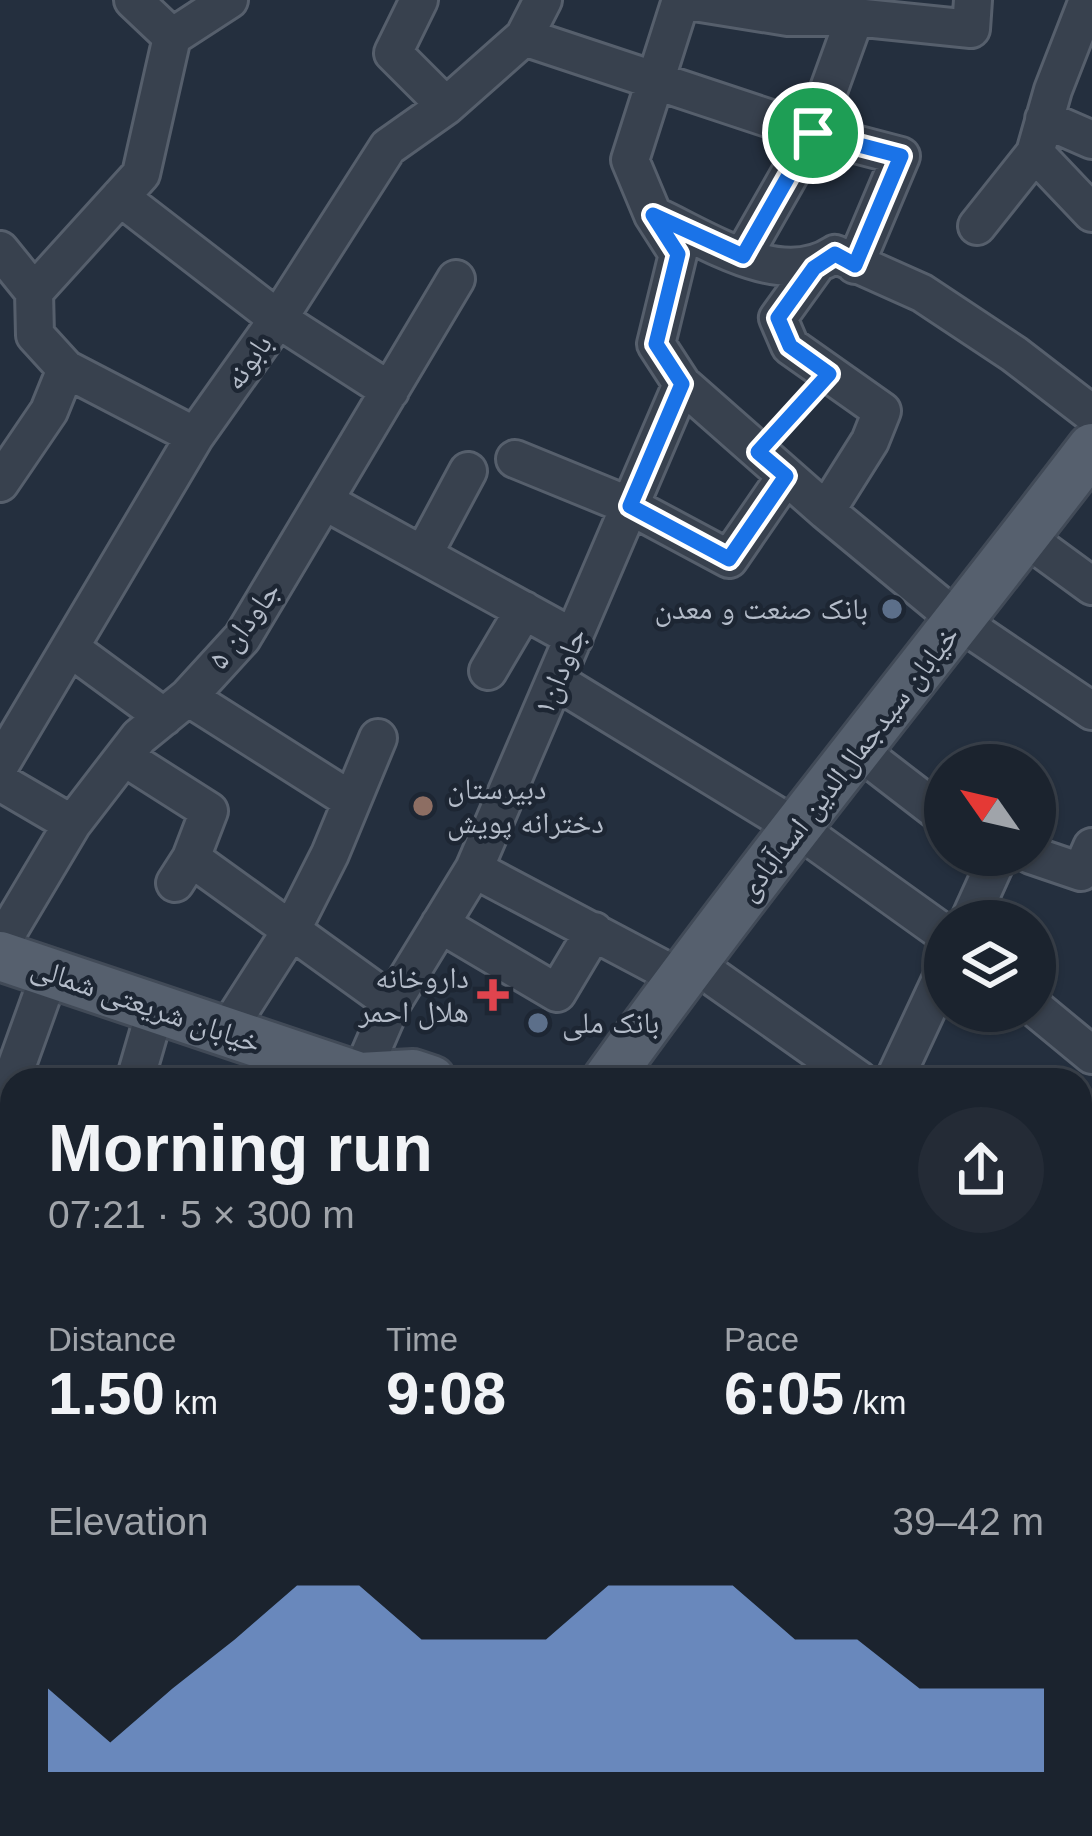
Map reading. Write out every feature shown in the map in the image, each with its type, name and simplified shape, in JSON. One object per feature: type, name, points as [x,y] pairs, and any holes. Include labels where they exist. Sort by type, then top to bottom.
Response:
[{"type":"main road","name":"خیابان سیدجمال‌الدین اسدآبادی","points":[[618,1068],[698,979],[809,836],[847,764],[1092,448]]},
{"type":"main road","name":"خیابان شریعتی شمالی","points":[[0,956],[323,1068]]},
{"type":"main road","points":[[650,1068],[698,979]]},
{"type":"street","points":[[133,0],[172,37]]},
{"type":"street","points":[[34,292],[141,174],[172,37],[230,0]]},
{"type":"street","points":[[419,0],[393,53],[446,106]]},
{"type":"street","name":"بابونه","points":[[1,765],[195,436],[278,319],[388,147],[446,106],[524,37],[543,0]]},
{"type":"street","points":[[973,0],[971,29],[854,17],[788,17],[681,0],[629,160],[653,215],[678,254],[656,344],[682,384],[826,511],[960,622],[1092,711]]},
{"type":"street","points":[[977,226],[1040,136],[1088,0]]},
{"type":"street","points":[[743,256],[813,133],[854,17]]},
{"type":"street","points":[[524,37],[813,133],[901,156],[855,265]]},
{"type":"street","points":[[1040,136],[1092,140]]},
{"type":"street","points":[[1040,136],[1092,213]]},
{"type":"street","points":[[120,197],[278,319],[390,391]]},
{"type":"street","points":[[653,215],[763,265],[814,268]]},
{"type":"street","points":[[0,250],[34,292],[35,335],[65,369],[195,436]]},
{"type":"street","points":[[826,511],[870,441],[882,411],[790,346],[778,318],[814,268],[835,254],[922,293],[1014,354],[1092,414]]},
{"type":"street","name":"جاودان ۵","points":[[0,946],[72,824],[139,736],[176,707],[242,638],[456,279]]},
{"type":"street","points":[[0,483],[14,435],[49,411],[65,369]]},
{"type":"street","name":"جاودان۱","points":[[350,1068],[474,869],[682,384]]},
{"type":"street","points":[[515,459],[630,506],[729,559],[786,476]]},
{"type":"street","points":[[422,555],[468,471]]},
{"type":"street","points":[[326,502],[574,638]]},
{"type":"street","points":[[1025,537],[1092,586]]},
{"type":"street","points":[[488,671],[524,610]]},
{"type":"street","points":[[70,648],[352,801]]},
{"type":"street","points":[[556,681],[809,836],[924,919]]},
{"type":"street","points":[[226,1032],[292,928],[378,738]]},
{"type":"street","points":[[124,757],[209,812],[183,871],[292,928],[392,1003]]},
{"type":"street","points":[[847,764],[924,806]]},
{"type":"street","points":[[1,765],[72,824]]},
{"type":"street","points":[[1056,857],[1086,860]]},
{"type":"street","points":[[474,869],[698,979],[835,1068]]},
{"type":"street","points":[[440,925],[557,993],[594,931]]},
{"type":"street","points":[[16,1068],[50,973]]},
{"type":"street","points":[[138,1068],[156,1008]]},
{"type":"street","points":[[900,1068],[924,1016]]},
{"type":"street","points":[[1056,1026],[1092,1058]]},
{"type":"path","points":[[758,452],[829,374]]},
{"type":"place","name":"بانک صنعت و معدن","points":[[892,609]]},
{"type":"place","name":"دبیرستان دخترانه پویش","points":[[423,806]]},
{"type":"place","name":"داروخانه هلال احمر","points":[[493,995]]},
{"type":"place","name":"بانک ملی","points":[[538,1023]]},
{"type":"route","points":[[813,133],[901,156],[855,265],[835,254],[814,268],[778,318],[790,346],[829,374],[758,452],[786,476],[729,559],[630,506],[682,384],[656,344],[678,254],[653,215],[743,256],[813,133]]}]
